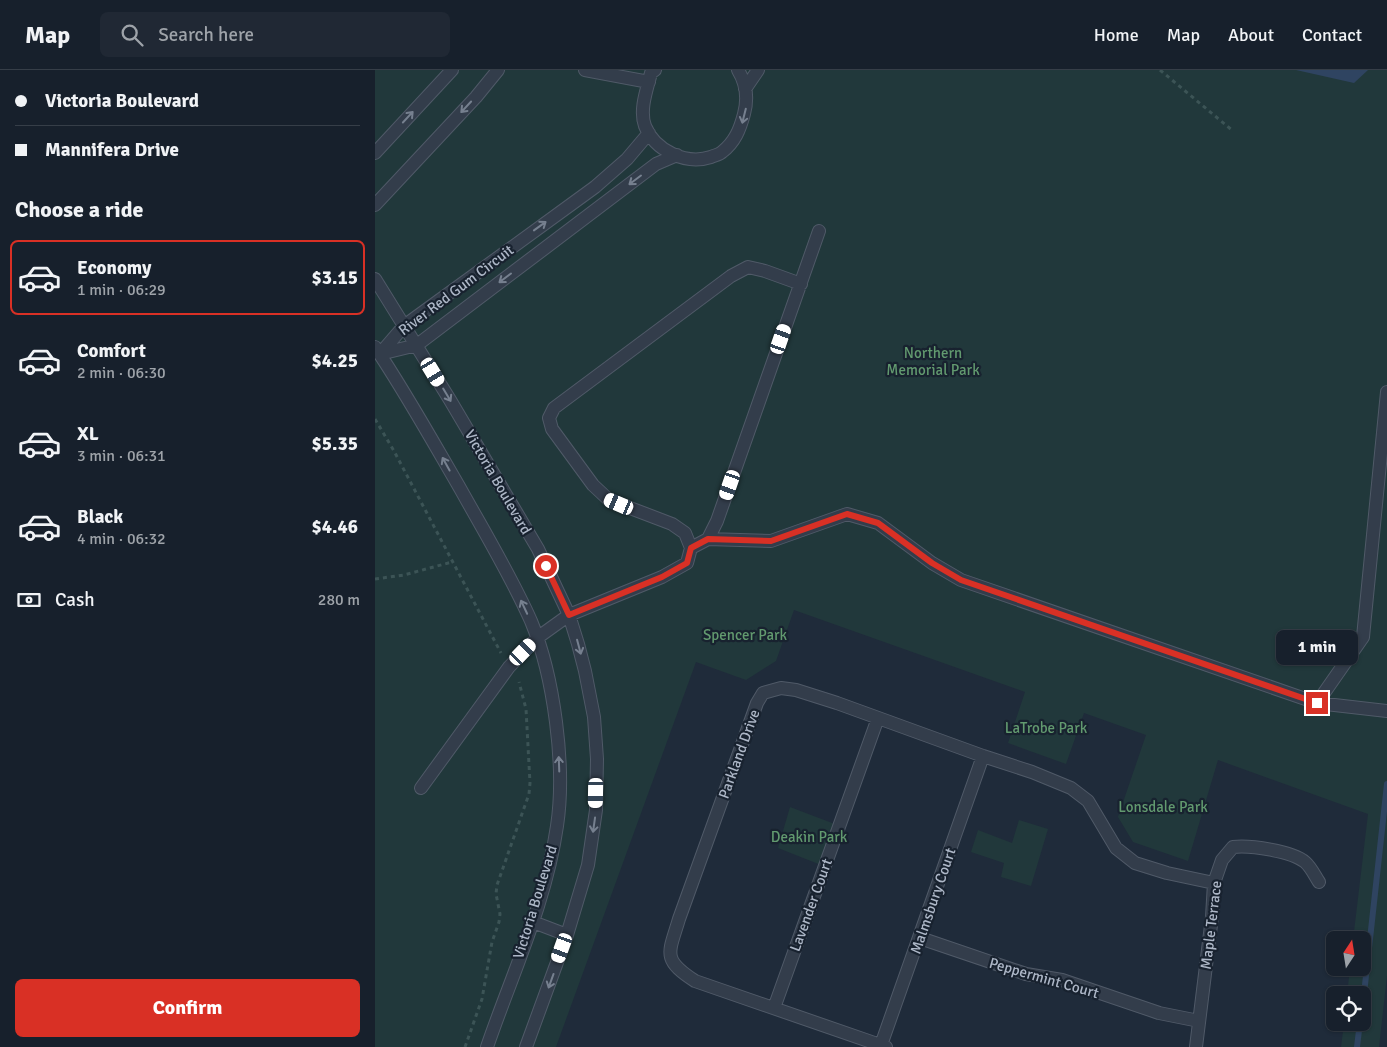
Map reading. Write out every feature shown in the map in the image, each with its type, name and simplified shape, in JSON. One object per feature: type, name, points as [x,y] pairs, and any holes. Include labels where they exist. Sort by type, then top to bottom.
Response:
[{"type":"lane","points":[[375,153],[452,70]]},
{"type":"lane","points":[[375,205],[498,70]]},
{"type":"lane","points":[[585,70],[649,82]]},
{"type":"lane","points":[[655,70],[651,74],[643,108],[645,125],[649,133],[654,141],[668,152],[685,158],[703,159],[721,154],[740,129],[747,95],[743,78],[738,70]]},
{"type":"lane","points":[[745,89],[758,70]]},
{"type":"lane","name":"River Red Gum Circuit","points":[[377,351],[404,326],[595,187],[627,159],[649,133]]},
{"type":"lane","name":"River Red Gum Circuit","points":[[377,351],[417,345],[655,164],[677,155]]},
{"type":"lane","points":[[708,539],[717,521],[819,231]]},
{"type":"lane","points":[[421,788],[509,666],[537,638],[569,615],[662,577],[687,563],[691,548],[685,533],[672,524],[609,500],[593,485],[552,429],[549,418],[554,408],[731,276],[748,267],[801,284]]},
{"type":"lane","name":"Victoria Boulevard","points":[[375,279],[417,345],[538,550],[569,615],[585,671],[593,717],[597,759],[596,810],[588,865],[567,935],[526,1047]]},
{"type":"lane","name":"Victoria Boulevard","points":[[377,351],[425,427],[509,576],[537,638],[549,684],[558,742],[560,788],[557,826],[547,875],[533,922],[487,1047]]},
{"type":"lane","points":[[1317,703],[1363,638],[1387,392]]},
{"type":"lane","points":[[691,548],[708,539],[771,541],[847,514],[878,523],[932,563],[961,580],[1317,703],[1387,711]]},
{"type":"lane","name":"Parkland Drive","points":[[884,1046],[695,982],[679,971],[671,960],[670,951],[679,919],[757,703],[763,693],[781,688],[796,690],[1032,772],[1071,788],[1088,801],[1115,848],[1135,863],[1167,873],[1214,883]]},
{"type":"lane","name":"Lavender Court","points":[[774,1008],[878,718]]},
{"type":"lane","name":"Malmsbury Court","points":[[884,1046],[983,756]]},
{"type":"lane","name":"Maple Terrace","points":[[1196,1047],[1212,917],[1214,883],[1222,860],[1233,847],[1244,846],[1289,854],[1306,863],[1319,882]]},
{"type":"lane","points":[[533,922],[567,935]]},
{"type":"lane","name":"Peppermint Court","points":[[920,938],[1026,974],[1062,980],[1159,1013],[1199,1021]]},
{"type":"path","points":[[1160,70],[1233,131]]},
{"type":"path","points":[[375,579],[404,575],[452,562]]},
{"type":"green space","name":"Northern Memorial Park","points":[[375,70],[1387,70],[1387,976],[1379,1047],[1341,1047],[1343,1031],[1371,1031],[1371,986],[1348,986],[1349,976],[1371,976],[1371,931],[1354,931],[1368,814],[1218,760],[1188,861],[1133,842],[1118,817],[1146,735],[1084,713],[1066,764],[1008,743],[1025,692],[794,610],[776,661],[746,680],[696,662],[556,1047],[375,1047]]},
{"type":"green space","name":"Deakin Park","points":[[790,807],[840,826],[826,867],[778,848]]},
{"type":"green space","points":[[1019,820],[1048,829],[1031,886],[1001,877],[1004,863],[971,852],[978,830],[1012,843]]},
{"type":"water","points":[[1296,70],[1368,70],[1354,83]]},
{"type":"waterway","points":[[1365,986],[1387,784]]},
{"type":"waterway","points":[[1357,1047],[1359,1031]]},
{"type":"route","points":[[546,566],[569,615],[662,577],[687,563],[691,548],[708,539],[771,541],[847,514],[878,523],[932,563],[961,580],[1317,703]]},
{"type":"park label","name":"Spencer Park","points":[[745,635]]},
{"type":"park label","name":"LaTrobe Park","points":[[1046,728]]},
{"type":"park label","name":"Lonsdale Park","points":[[1163,807]]}]
